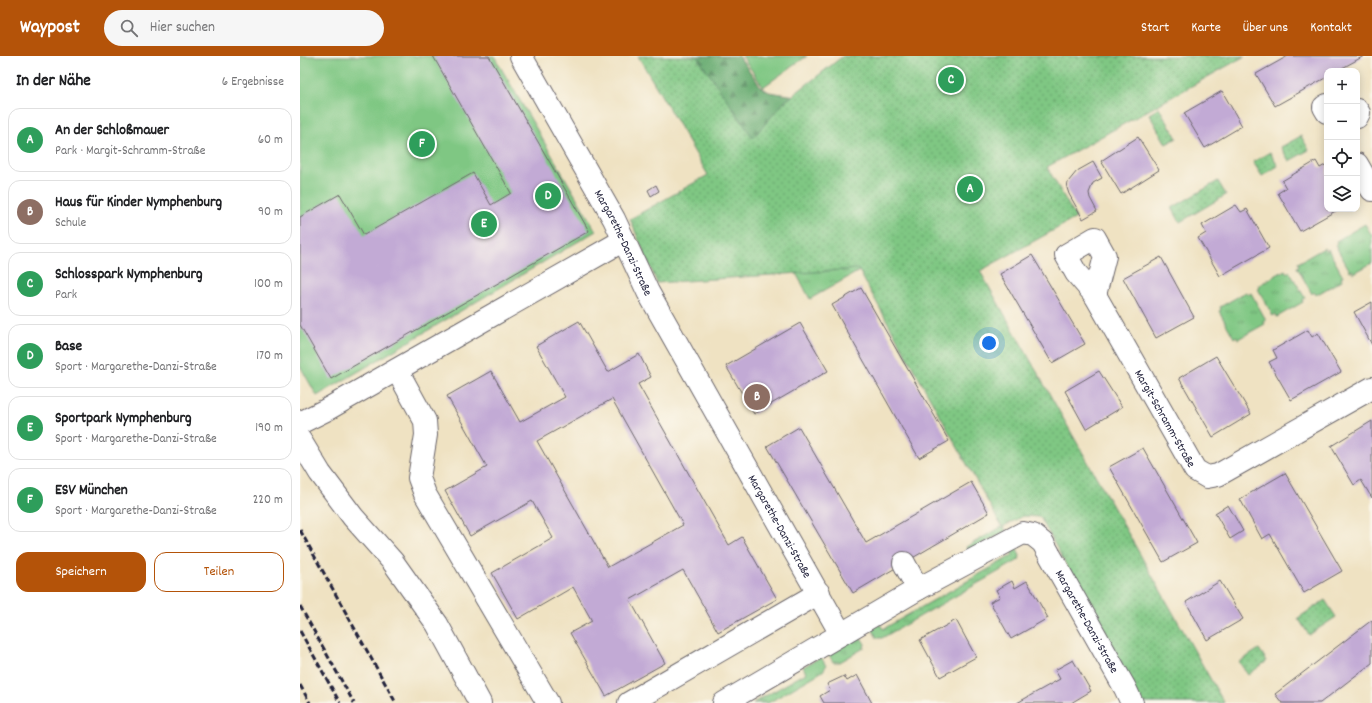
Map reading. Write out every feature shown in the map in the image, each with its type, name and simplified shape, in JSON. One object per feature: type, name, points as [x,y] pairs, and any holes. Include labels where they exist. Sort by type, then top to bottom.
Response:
[{"type":"street","name":"Margarethe-Danzi-Straße","points":[[521,56],[614,219],[648,292],[842,634],[1016,536],[1023,533],[1033,534],[1042,543],[1125,688],[1132,703]]},
{"type":"street","points":[[1360,169],[1372,190]]},
{"type":"street","points":[[300,423],[397,370],[624,240]]},
{"type":"street","name":"Margit-Schramm-Straße","points":[[1095,295],[1194,470],[1207,477],[1218,475],[1372,388]]},
{"type":"street","points":[[397,370],[425,421],[426,435],[419,478],[425,494],[548,703]]},
{"type":"street","points":[[300,440],[320,473],[353,517],[393,562],[437,624],[480,703]]},
{"type":"street","points":[[904,563],[918,590]]},
{"type":"street","points":[[629,703],[819,593]]},
{"type":"street","points":[[724,703],[842,634]]},
{"type":"green space","points":[[300,56],[494,56],[596,231],[317,396],[300,366]]},
{"type":"green space","points":[[638,56],[696,56],[753,138],[783,103],[843,56],[1245,56],[1047,167],[1076,218],[980,271],[1224,703],[1141,703],[1040,517],[1023,516],[1002,527],[858,269],[657,283],[630,219],[708,175]]},
{"type":"green space","points":[[689,56],[739,56],[761,87],[769,92],[796,96],[773,129],[748,141]]},
{"type":"green space","points":[[742,56],[807,56],[763,87]]},
{"type":"green space","points":[[1159,108],[1177,138],[1166,144],[1149,114]]},
{"type":"green space","points":[[1301,136],[1309,150],[1289,161],[1281,147]]},
{"type":"green space","points":[[1270,152],[1278,166],[1262,176],[1253,162]]},
{"type":"green space","points":[[808,179],[861,270],[810,299],[791,264]]},
{"type":"green space","points":[[1218,181],[1226,195],[1180,222],[1172,208]]},
{"type":"green space","points":[[1365,224],[1372,236],[1372,263],[1354,273],[1353,270],[1350,271],[1335,245],[1337,244],[1336,241]]},
{"type":"green space","points":[[1324,248],[1326,251],[1328,249],[1343,276],[1341,277],[1342,280],[1316,295],[1314,292],[1312,294],[1297,267],[1299,266],[1298,263]]},
{"type":"green space","points":[[1285,270],[1287,273],[1289,271],[1305,298],[1302,299],[1303,302],[1277,317],[1276,314],[1273,316],[1258,289],[1260,288],[1259,285]]},
{"type":"green space","points":[[1246,292],[1248,295],[1251,293],[1266,320],[1263,321],[1265,324],[1238,339],[1237,336],[1234,338],[1219,311],[1221,310],[1220,307]]},
{"type":"green space","points":[[1003,526],[1006,531],[969,552],[966,547]]},
{"type":"green space","points":[[1016,547],[1020,556],[1019,560],[882,638],[877,638],[872,628],[880,624],[883,629],[1013,555],[1010,549]]},
{"type":"green space","points":[[1325,600],[1336,617],[1309,635],[1298,618]]},
{"type":"green space","points":[[860,636],[865,644],[864,648],[840,662],[833,662],[828,653]]},
{"type":"green space","points":[[1259,649],[1267,661],[1248,675],[1239,662]]},
{"type":"green space","points":[[821,657],[826,666],[823,671],[768,703],[753,703],[806,673],[803,667]]},
{"type":"building","points":[[433,56],[489,56],[589,231],[331,379],[300,325],[300,217],[340,194],[364,235],[473,173],[491,205],[511,193]]},
{"type":"building","points":[[1288,56],[1364,56],[1342,68],[1324,68],[1324,79],[1275,106],[1256,74]]},
{"type":"building","points":[[1222,91],[1242,126],[1205,148],[1184,113]]},
{"type":"building","points":[[1138,137],[1159,170],[1121,194],[1101,161]]},
{"type":"building","points":[[1316,161],[1320,168],[1324,166],[1324,212],[1334,212],[1300,231],[1278,193],[1286,188],[1282,181]]},
{"type":"building","points":[[1093,162],[1102,178],[1093,183],[1089,193],[1097,211],[1083,219],[1069,194],[1067,188],[1068,182],[1077,171]]},
{"type":"building","points":[[656,185],[659,191],[651,196],[648,190]]},
{"type":"building","points":[[1236,205],[1241,212],[1247,209],[1269,248],[1220,276],[1198,238],[1206,233],[1202,225]]},
{"type":"building","points":[[1032,255],[1085,344],[1052,363],[1000,274]]},
{"type":"building","points":[[1161,257],[1194,317],[1156,338],[1123,278]]},
{"type":"building","points":[[861,288],[949,441],[919,458],[832,305]]},
{"type":"building","points":[[1372,302],[1372,345],[1354,312]]},
{"type":"building","points":[[579,321],[608,372],[639,354],[651,377],[638,384],[729,545],[742,537],[777,599],[718,632],[683,570],[630,600],[665,663],[606,696],[570,633],[592,621],[573,587],[518,619],[492,573],[553,538],[532,501],[470,536],[445,491],[487,467],[447,396],[491,371],[520,422],[565,397],[536,346]],"holes":[[[612,399],[683,525],[608,567],[537,441]]]},
{"type":"building","points":[[800,323],[828,371],[754,414],[726,366]]},
{"type":"building","points":[[1308,330],[1312,337],[1318,333],[1341,372],[1291,400],[1269,362],[1277,358],[1273,350]]},
{"type":"building","points":[[1216,356],[1251,414],[1213,437],[1179,378]]},
{"type":"building","points":[[1099,371],[1122,407],[1086,429],[1065,391]]},
{"type":"building","points":[[1372,421],[1372,498],[1361,480],[1354,485],[1331,446]]},
{"type":"building","points":[[799,427],[866,543],[971,482],[989,513],[853,593],[767,446]]},
{"type":"building","points":[[1143,448],[1197,543],[1163,562],[1109,467]]},
{"type":"building","points":[[1285,473],[1342,571],[1304,593],[1270,534],[1262,539],[1240,499]]},
{"type":"building","points":[[1228,505],[1243,531],[1230,539],[1215,513]]},
{"type":"building","points":[[1012,581],[1015,588],[1027,581],[1048,618],[1011,639],[990,602],[1000,597],[996,590]]},
{"type":"building","points":[[1220,581],[1243,619],[1207,640],[1186,602]]},
{"type":"building","points":[[956,620],[976,657],[940,677],[920,640]]},
{"type":"building","points":[[1372,620],[1372,663],[1320,703],[1282,703],[1275,694]]},
{"type":"building","points":[[1073,660],[1091,691],[1071,703],[1017,703],[1060,679],[1055,670]]},
{"type":"building","points":[[857,675],[872,703],[824,703],[820,696],[830,690],[827,684],[844,676],[847,681]]},
{"type":"railway","points":[[300,530],[396,703]]},
{"type":"railway","points":[[300,606],[354,703]]},
{"type":"railway","points":[[300,631],[340,703]]},
{"type":"railway","points":[[300,685],[310,703]]},
{"type":"place","name":"Schlosspark Nymphenburg","points":[[951,80]]},
{"type":"place","name":"ESV München","points":[[422,144]]},
{"type":"place","name":"An der Schloßmauer","points":[[970,189]]},
{"type":"place","name":"Base","points":[[548,196]]},
{"type":"place","name":"Sportpark Nymphenburg","points":[[484,224]]},
{"type":"place","name":"Haus für Kinder Nymphenburg","points":[[757,397]]}]
